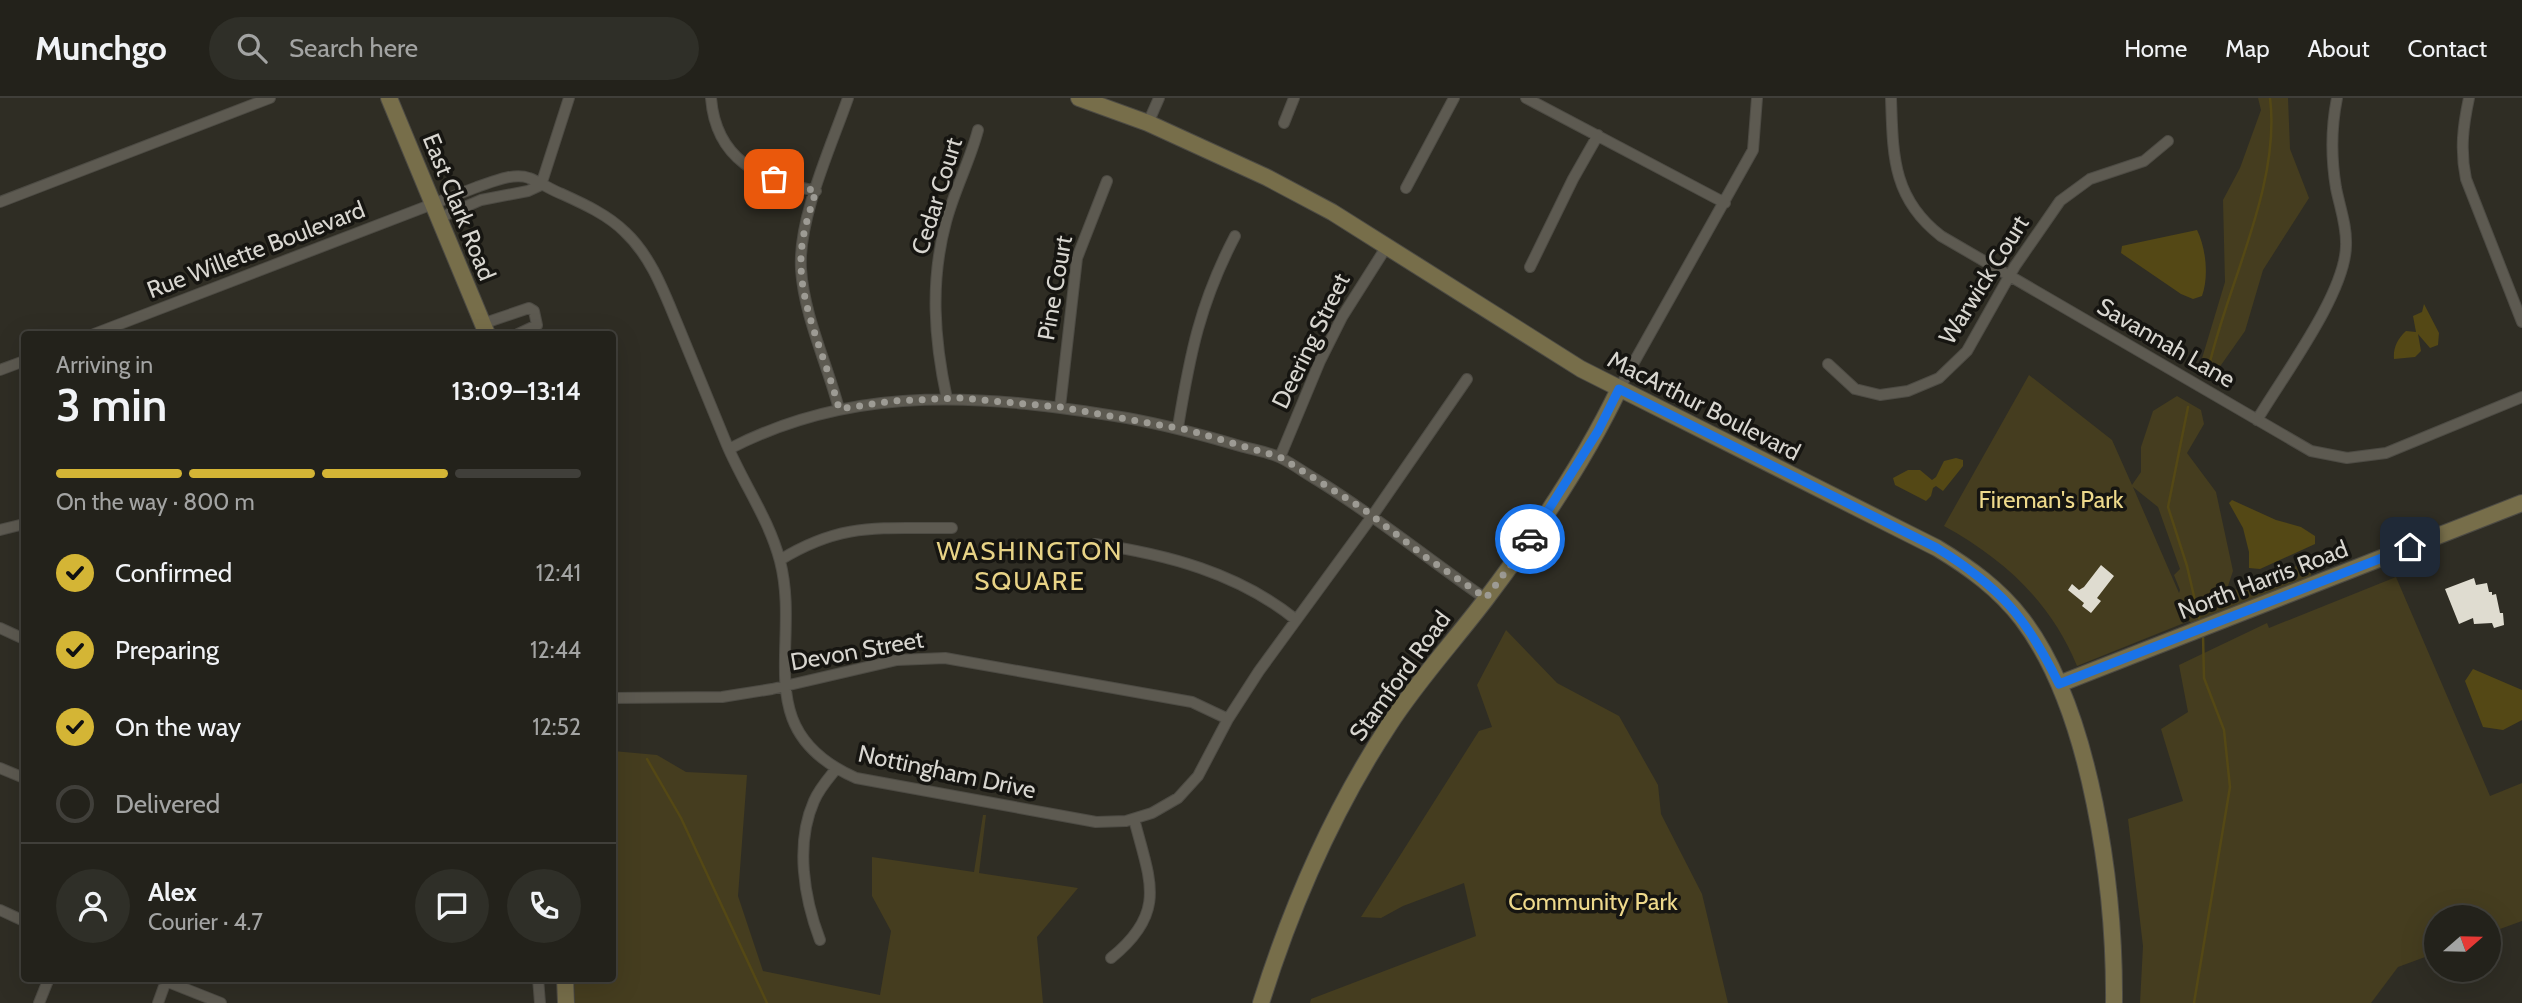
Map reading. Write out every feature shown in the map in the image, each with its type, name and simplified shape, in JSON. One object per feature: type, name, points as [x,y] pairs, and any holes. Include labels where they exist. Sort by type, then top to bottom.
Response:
[{"type":"street","points":[[0,202],[270,98]]},
{"type":"street","name":"East Clark Road","points":[[389,98],[485,329]]},
{"type":"street","points":[[541,186],[569,98]]},
{"type":"street","points":[[711,98],[713,117],[722,141],[736,158],[756,172],[790,186],[816,191]]},
{"type":"street","points":[[839,409],[801,274],[803,237],[848,98]]},
{"type":"street","name":"MacArthur Boulevard","points":[[1079,98],[1148,123],[1275,182],[1332,212],[1554,352],[1619,389],[1937,548],[1991,585],[2024,622],[2059,684],[2081,751],[2096,813],[2112,938],[2114,1003]]},
{"type":"street","points":[[1148,123],[1159,98]]},
{"type":"street","points":[[1284,123],[1294,98]]},
{"type":"street","points":[[1406,188],[1454,98]]},
{"type":"street","points":[[1526,98],[1725,203]]},
{"type":"street","name":"Stamford Road","points":[[1261,1003],[1304,880],[1350,786],[1415,686],[1526,545],[1574,472],[1753,150],[1757,98]]},
{"type":"street","name":"Savannah Lane","points":[[1891,98],[1896,171],[1912,207],[1927,225],[2010,277],[2311,451],[2347,458],[2386,453],[2522,397]]},
{"type":"street","points":[[2257,420],[2341,280],[2346,247],[2345,229],[2336,189],[2332,143],[2337,98]]},
{"type":"street","points":[[2469,98],[2462,131],[2462,161],[2466,178],[2522,322]]},
{"type":"street","name":"Cedar Court","points":[[947,399],[934,306],[936,269],[946,222],[978,130]]},
{"type":"street","points":[[1530,267],[1598,135]]},
{"type":"street","name":"Warwick Court","points":[[1828,364],[1855,389],[1880,395],[1908,391],[1938,378],[1950,370],[1967,351],[2010,277],[2060,201],[2090,179],[2144,161],[2168,141]]},
{"type":"street","name":"Nottingham Drive","points":[[436,211],[505,178],[528,177],[541,186],[601,213],[625,231],[645,253],[729,449],[754,494],[779,560],[784,581],[786,618],[783,686],[799,731],[823,759],[835,769],[874,782],[1077,820],[1103,822],[1134,819],[1160,809],[1187,789],[1205,766],[1228,719],[1295,619],[1373,515],[1467,379]]},
{"type":"street","name":"Pine Court","points":[[1060,407],[1077,258],[1093,211],[1107,181]]},
{"type":"street","name":"Rue Willette Boulevard","points":[[102,331],[436,211]]},
{"type":"street","points":[[1178,427],[1200,314],[1216,272],[1235,236]]},
{"type":"street","name":"Deering Street","points":[[1280,457],[1320,360],[1348,308],[1387,247]]},
{"type":"street","points":[[485,329],[529,308],[534,311],[537,325],[525,331]]},
{"type":"street","points":[[0,370],[21,361]]},
{"type":"street","points":[[729,449],[755,436],[839,409],[892,401],[973,398],[1060,407],[1178,427],[1280,457],[1373,515],[1427,558],[1486,598]]},
{"type":"street","name":"North Harris Road","points":[[2059,684],[2522,503]]},
{"type":"street","points":[[0,530],[21,525]]},
{"type":"street","points":[[779,560],[805,545],[843,531],[873,527],[953,528]]},
{"type":"street","points":[[1095,544],[1149,552],[1201,566],[1260,595],[1295,619]]},
{"type":"street","points":[[0,628],[21,638]]},
{"type":"street","name":"Devon Street","points":[[616,698],[722,697],[897,660],[945,658],[1192,702],[1228,719]]},
{"type":"street","points":[[0,768],[21,777]]},
{"type":"street","points":[[820,940],[806,897],[807,824],[817,794],[835,769]]},
{"type":"street","points":[[1111,958],[1139,932],[1147,916],[1149,869],[1134,819]]},
{"type":"street","points":[[0,910],[21,920]]},
{"type":"street","points":[[39,1003],[47,982]]},
{"type":"street","points":[[158,1003],[163,982]]},
{"type":"street","points":[[171,982],[221,1003]]},
{"type":"street","points":[[538,982],[540,1003]]},
{"type":"street","points":[[565,982],[566,1003]]},
{"type":"green space","points":[[2258,98],[2288,98],[2290,149],[2309,198],[2263,270],[2245,331],[2214,375],[2200,365],[2225,282],[2223,200],[2240,168],[2261,110]]},
{"type":"green space","name":"Fireman's Park","points":[[2029,375],[2112,440],[2132,485],[2141,472],[2141,447],[2153,411],[2177,396],[2201,410],[2204,424],[2187,453],[2216,492],[2233,571],[2227,589],[2243,590],[2311,559],[2311,579],[2192,624],[2189,621],[2077,666],[2054,622],[2023,584],[1986,553],[1944,526]],"holes":[[[2133,487],[2158,507],[2180,569],[2174,575],[2179,593]]]},
{"type":"green space","points":[[2396,577],[2490,796],[2522,783],[2522,921],[2501,929],[2501,905],[2424,905],[2424,957],[2398,967],[2371,1003],[2140,1003],[2143,946],[2128,819],[2183,801],[2161,729],[2188,712],[2179,665],[2267,623],[2269,628]]},
{"type":"green space","name":"Community Park","points":[[1506,630],[1557,683],[1619,716],[1658,785],[1661,814],[1702,894],[1728,1003],[1310,1003],[1311,999],[1476,936],[1464,883],[1403,906],[1381,918],[1361,917],[1479,731],[1492,727],[1477,685]]},
{"type":"green space","points":[[616,751],[657,755],[686,772],[747,775],[738,896],[763,971],[880,995],[891,931],[872,896],[872,857],[974,872],[983,815],[986,815],[979,873],[1078,888],[1037,937],[1043,1003],[575,1003],[574,982],[616,982]]},
{"type":"shaded area","points":[[2197,230],[2206,272],[2202,296],[2193,299],[2181,294],[2121,253],[2122,246]]},
{"type":"shaded area","points":[[2424,304],[2439,333],[2438,345],[2430,348],[2418,334],[2421,351],[2415,357],[2394,359],[2400,337],[2406,331],[2416,332],[2413,316],[2422,312]]},
{"type":"shaded area","points":[[1956,458],[1963,460],[1963,466],[1943,491],[1936,486],[1933,488],[1926,501],[1895,485],[1893,478],[1908,470],[1920,470],[1932,480],[1944,461]]},
{"type":"shaded area","points":[[2232,500],[2276,520],[2301,527],[2315,536],[2315,544],[2260,569],[2249,568],[2249,552],[2243,528],[2229,503]]},
{"type":"shaded area","points":[[2473,669],[2522,690],[2522,720],[2503,730],[2483,727],[2465,681]]},
{"type":"building","points":[[2101,565],[2114,576],[2097,598],[2101,601],[2091,613],[2082,606],[2084,603],[2068,590],[2072,584],[2079,590],[2084,587]]},
{"type":"building","points":[[2474,578],[2476,585],[2487,583],[2489,592],[2496,594],[2504,625],[2494,628],[2492,623],[2474,624],[2473,618],[2459,624],[2445,589]]},
{"type":"waterway","points":[[2209,366],[2261,199],[2271,131],[2270,98]]},
{"type":"waterway","points":[[2188,407],[2168,507],[2187,566],[2200,622]]},
{"type":"waterway","points":[[2194,1003],[2230,787],[2224,730],[2204,678],[2203,635]]},
{"type":"waterway","points":[[647,759],[681,818],[767,1003]]},
{"type":"way so far","points":[[774,179],[790,186],[816,191],[803,237],[801,274],[839,409],[892,401],[960,398],[1025,402],[1188,430],[1280,457],[1362,508],[1427,558],[1486,598],[1530,539]]},
{"type":"district","name":"WASHINGTON SQUARE","points":[[1030,566]]},
{"type":"route","points":[[1530,539],[1574,472],[1619,389],[1937,548],[1968,567],[1991,585],[2024,622],[2059,684],[2410,547]]}]
